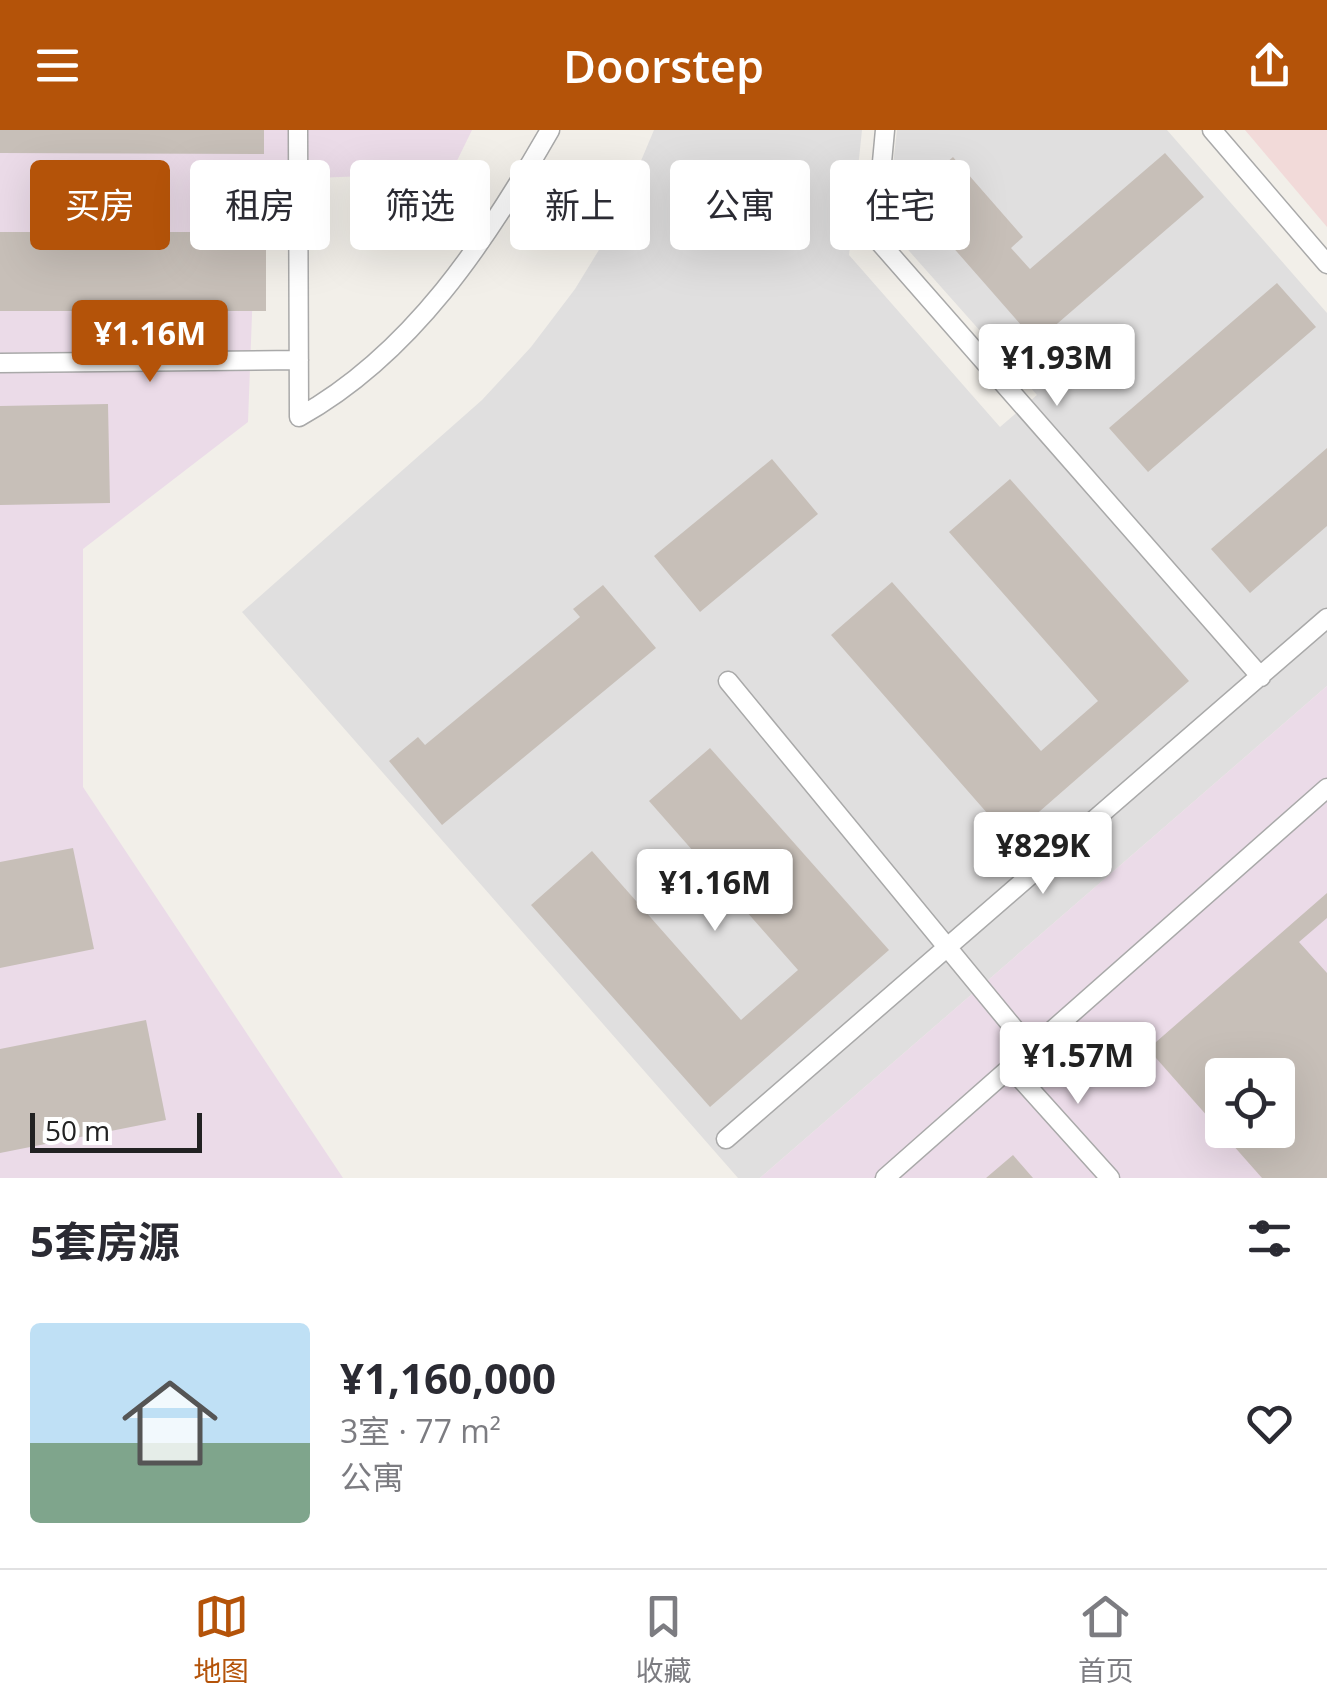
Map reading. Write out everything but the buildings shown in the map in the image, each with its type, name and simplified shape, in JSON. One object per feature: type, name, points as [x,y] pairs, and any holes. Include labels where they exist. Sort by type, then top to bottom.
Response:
[{"type":"street","points":[[298,130],[299,417],[368,371],[453,282],[550,130]]},
{"type":"street","points":[[885,130],[874,237],[1261,677]]},
{"type":"street","points":[[1212,130],[1327,264]]},
{"type":"street","points":[[0,364],[299,360]]},
{"type":"street","points":[[726,1139],[1327,618]]},
{"type":"street","points":[[728,681],[1031,1049]]},
{"type":"street","points":[[884,1178],[1327,788]]},
{"type":"street","points":[[1010,1068],[1110,1178]]},
{"type":"shaded area","points":[[0,130],[472,130],[457,160],[350,160],[350,177],[330,177],[330,160],[190,160],[190,250],[254,250],[248,422],[83,549],[83,787],[343,1178],[0,1178]]},
{"type":"shaded area","points":[[654,130],[862,130],[859,160],[830,160],[830,250],[850,250],[849,255],[1000,427],[1037,395],[908,250],[970,250],[970,160],[894,160],[897,130],[1167,130],[1327,313],[1327,686],[760,1178],[738,1178],[242,612],[482,400],[531,347],[599,250],[650,250],[650,160],[641,160]]},
{"type":"shaded area","points":[[1245,130],[1327,130],[1327,227]]},
{"type":"shaded area","points":[[1327,686],[1327,1178],[760,1178]]}]
